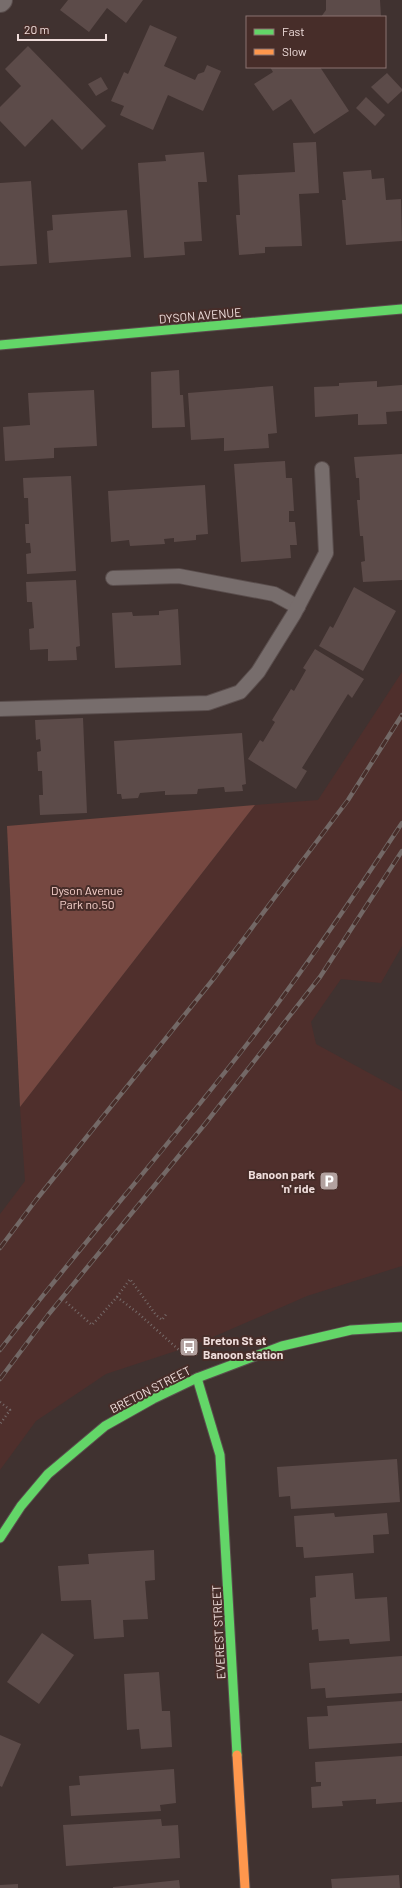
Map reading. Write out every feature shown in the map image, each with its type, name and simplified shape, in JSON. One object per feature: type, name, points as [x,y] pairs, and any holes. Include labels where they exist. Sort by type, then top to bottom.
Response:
[{"type":"street","name":"DYSON AVENUE","points":[[0,345],[402,309]]},
{"type":"street","name":"BRETON STREET","points":[[0,1538],[21,1506],[48,1474],[106,1426],[197,1378],[282,1346],[351,1330],[402,1327]]},
{"type":"street","name":"EVEREST STREET","points":[[197,1378],[220,1455],[245,1888]]},
{"type":"lane","points":[[0,710],[208,703],[240,692],[258,672],[298,607],[326,553],[322,469]]},
{"type":"lane","points":[[113,578],[179,576],[274,594],[298,607]]},
{"type":"path","points":[[66,1302],[92,1325],[117,1297],[130,1279],[156,1315],[162,1320],[167,1313]]},
{"type":"path","points":[[117,1297],[139,1314],[180,1351]]},
{"type":"path","points":[[0,1402],[10,1410],[0,1424]]},
{"type":"shaded area","points":[[402,672],[402,946],[381,983],[341,979],[311,1022],[316,1044],[402,1091],[402,1266],[307,1296],[197,1344],[106,1374],[36,1421],[0,1470],[0,1214],[25,1181],[20,1107],[255,805],[318,800]]},
{"type":"green space","name":"Dyson Avenue Park no.50","points":[[255,805],[20,1107],[7,826]]},
{"type":"building","points":[[68,0],[143,0],[126,23],[107,8],[89,32],[60,10]]},
{"type":"building","points":[[326,0],[380,0],[381,16],[322,16],[326,10]]},
{"type":"building","points":[[150,25],[177,37],[164,66],[195,80],[198,74],[204,72],[207,65],[221,71],[203,111],[168,95],[153,130],[120,115],[124,106],[111,101],[124,72],[128,74]]},
{"type":"building","points":[[28,46],[106,126],[82,150],[52,119],[25,147],[0,121],[0,107],[21,86],[5,69]]},
{"type":"building","points":[[271,68],[321,68],[349,111],[314,134],[291,99],[273,111],[254,84],[273,72]]},
{"type":"building","points":[[387,73],[402,89],[402,91],[388,104],[371,87]]},
{"type":"building","points":[[101,77],[108,89],[96,96],[88,84]]},
{"type":"building","points":[[366,97],[385,115],[375,126],[356,108]]},
{"type":"building","points":[[316,142],[319,193],[299,194],[302,246],[265,247],[265,253],[239,255],[236,215],[240,215],[238,175],[295,172],[293,143]]},
{"type":"building","points":[[204,152],[207,182],[198,182],[202,241],[184,242],[185,255],[144,258],[138,163],[166,161],[165,155]]},
{"type":"building","points":[[371,170],[372,179],[384,178],[386,200],[401,199],[402,241],[346,245],[342,200],[346,200],[343,172]]},
{"type":"building","points":[[31,181],[37,264],[0,266],[0,183]]},
{"type":"building","points":[[127,210],[131,257],[49,263],[47,231],[53,230],[52,215]]},
{"type":"building","points":[[179,370],[180,395],[183,395],[185,427],[152,428],[151,372]]},
{"type":"building","points":[[377,381],[377,387],[402,385],[402,411],[386,412],[387,424],[358,425],[358,414],[315,417],[314,387],[339,386],[339,383]]},
{"type":"building","points":[[273,386],[277,433],[268,434],[269,448],[224,451],[224,438],[191,440],[188,393]]},
{"type":"building","points":[[94,390],[97,446],[54,448],[54,458],[5,461],[3,427],[30,425],[28,393]]},
{"type":"building","points":[[402,454],[402,580],[363,582],[361,562],[365,561],[363,536],[360,536],[357,500],[360,500],[359,478],[356,478],[354,457]]},
{"type":"building","points":[[285,461],[286,478],[292,478],[294,511],[289,511],[289,522],[295,522],[297,545],[290,545],[291,558],[241,562],[234,464]]},
{"type":"building","points":[[71,476],[76,571],[27,574],[26,554],[31,553],[30,543],[26,543],[25,524],[29,524],[28,498],[24,498],[23,478]]},
{"type":"building","points":[[205,485],[208,534],[196,535],[196,540],[174,542],[174,538],[164,539],[165,544],[130,546],[129,540],[111,542],[108,491]]},
{"type":"building","points":[[76,580],[80,646],[76,647],[77,660],[48,661],[48,649],[30,650],[29,629],[34,628],[32,602],[27,602],[26,582]]},
{"type":"building","points":[[354,587],[396,611],[363,671],[319,646],[330,626],[333,628]]},
{"type":"building","points":[[178,609],[181,665],[115,668],[112,613],[132,612],[133,616],[159,615],[159,611]]},
{"type":"building","points":[[315,649],[364,679],[352,698],[348,694],[302,768],[307,771],[296,789],[248,759],[260,740],[263,742],[275,722],[272,720],[291,689],[294,691],[306,670],[303,668]]},
{"type":"building","points":[[83,718],[87,813],[40,815],[39,795],[43,795],[42,771],[38,771],[37,752],[41,751],[40,739],[36,740],[35,720]]},
{"type":"building","points":[[242,733],[246,784],[242,785],[243,791],[225,792],[224,787],[198,789],[197,794],[165,795],[165,791],[140,793],[138,798],[122,799],[121,794],[117,794],[114,741]]},
{"type":"building","points":[[397,1459],[400,1502],[291,1509],[290,1496],[279,1497],[277,1467]]},
{"type":"building","points":[[334,1513],[335,1517],[387,1513],[389,1534],[373,1535],[374,1553],[304,1558],[303,1547],[296,1547],[294,1516]]},
{"type":"building","points":[[154,1550],[155,1580],[145,1581],[148,1619],[123,1620],[124,1637],[94,1639],[91,1600],[61,1601],[58,1566],[89,1564],[88,1554]]},
{"type":"building","points":[[353,1573],[355,1599],[387,1597],[390,1641],[350,1644],[349,1639],[319,1641],[318,1629],[312,1630],[310,1598],[316,1597],[315,1576]]},
{"type":"building","points":[[42,1633],[74,1655],[39,1704],[7,1682]]},
{"type":"building","points":[[402,1656],[402,1693],[326,1698],[325,1688],[311,1689],[309,1663]]},
{"type":"building","points":[[159,1672],[162,1711],[170,1711],[172,1747],[141,1749],[139,1729],[127,1730],[124,1674]]},
{"type":"building","points":[[402,1701],[402,1743],[309,1749],[307,1717],[328,1716],[327,1706]]},
{"type":"building","points":[[0,1735],[21,1744],[2,1787],[0,1786]]},
{"type":"building","points":[[402,1756],[402,1802],[376,1804],[376,1799],[342,1801],[343,1806],[312,1808],[311,1787],[321,1786],[321,1782],[316,1782],[315,1762]]},
{"type":"building","points":[[174,1769],[176,1803],[160,1805],[161,1811],[71,1816],[69,1786],[80,1785],[79,1776]]},
{"type":"building","points":[[161,1819],[162,1826],[178,1825],[180,1858],[66,1866],[63,1825]]},
{"type":"building","points":[[399,1875],[400,1888],[332,1888],[331,1879]]},
{"type":"building","points":[[179,1880],[180,1888],[113,1888],[113,1887]]},
{"type":"building","points":[[18,1884],[18,1888],[0,1888],[0,1885]]},
{"type":"railway","points":[[0,1248],[36,1200],[215,977],[348,800],[402,715]]},
{"type":"railway","points":[[0,1350],[251,1039],[329,932],[402,823]]},
{"type":"railway","points":[[0,1379],[48,1315],[205,1124],[320,977],[402,851]]},
{"type":"traffic: fast","points":[[0,345],[402,309]]},
{"type":"traffic: fast","points":[[0,1538],[21,1506],[48,1474],[105,1426],[153,1399],[197,1378],[282,1346],[351,1330],[402,1327]]},
{"type":"traffic: fast","points":[[197,1378],[220,1455],[237,1755]]},
{"type":"traffic: slow","points":[[237,1755],[245,1888]]},
{"type":"place","name":"Banoon park 'n' ride","points":[[329,1181]]},
{"type":"place","name":"Breton St at Banoon station","points":[[189,1347]]}]
